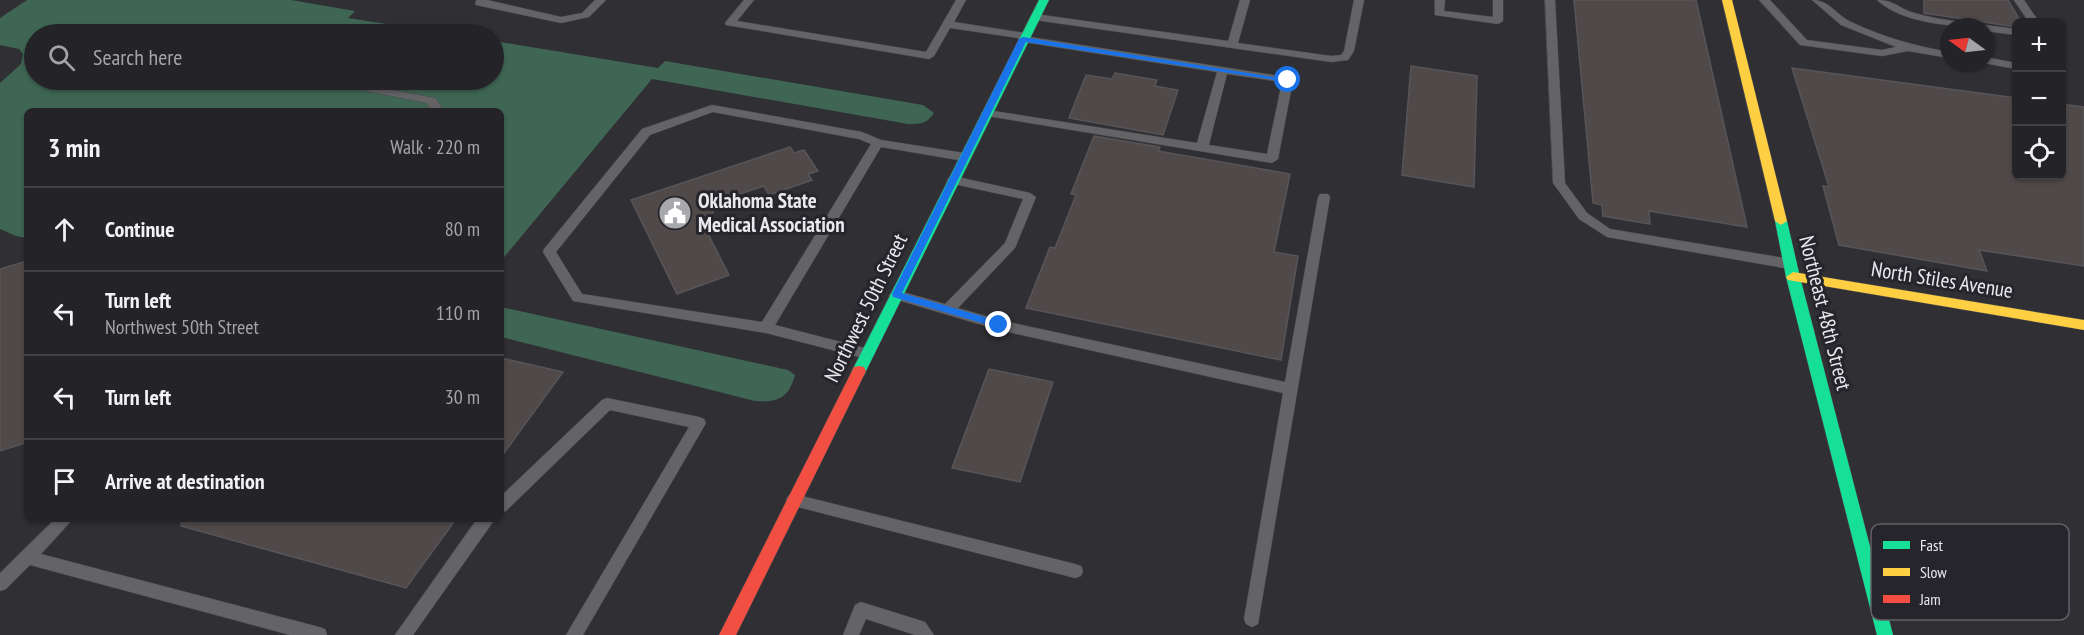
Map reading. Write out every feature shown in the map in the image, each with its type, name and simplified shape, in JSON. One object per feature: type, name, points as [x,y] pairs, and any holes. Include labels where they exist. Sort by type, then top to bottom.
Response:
[{"type":"street","name":"Northwest 50th Street","points":[[727,635],[1044,0]]},
{"type":"street","name":"Northeast 48th Street","points":[[1727,0],[1778,203],[1791,270],[1871,581]]},
{"type":"street","name":"North Stiles Avenue","points":[[1791,270],[2084,325]]},
{"type":"street","name":"Northeast 48th Street","points":[[1881,620],[1885,635]]},
{"type":"lane","points":[[482,0],[480,3],[561,20],[585,15],[601,0]]},
{"type":"lane","points":[[749,0],[730,23],[929,56],[961,0]]},
{"type":"lane","points":[[1232,44],[1245,0]]},
{"type":"lane","points":[[1035,17],[1331,59],[1344,58],[1349,51],[1359,0]]},
{"type":"lane","points":[[1440,0],[1439,13],[1498,21],[1498,0]]},
{"type":"lane","points":[[1550,0],[1559,183],[1582,216],[1607,233],[1791,270]]},
{"type":"lane","points":[[1764,0],[1804,43],[1882,53],[1908,48]]},
{"type":"lane","points":[[1817,0],[1845,23],[1908,48],[1940,53]]},
{"type":"lane","points":[[1882,0],[1907,14],[1940,20]]},
{"type":"lane","points":[[2019,0],[2031,18]]},
{"type":"lane","points":[[947,24],[1288,80],[1272,159],[987,112]]},
{"type":"lane","points":[[1994,29],[2012,32]]},
{"type":"lane","points":[[1994,62],[2012,65]]},
{"type":"lane","points":[[1202,148],[1223,70]]},
{"type":"lane","points":[[377,90],[431,100],[436,108]]},
{"type":"lane","points":[[867,354],[766,328],[578,298],[549,252],[646,132],[712,108],[862,136],[878,143],[964,157]]},
{"type":"lane","points":[[766,328],[878,143]]},
{"type":"lane","points":[[948,310],[1011,246],[1030,197],[953,180]]},
{"type":"lane","points":[[1252,619],[1324,196]]},
{"type":"lane","points":[[896,294],[999,325],[1292,389]]},
{"type":"lane","points":[[504,503],[607,404],[699,423],[574,635]]},
{"type":"lane","points":[[794,500],[1075,571]]},
{"type":"lane","points":[[0,584],[62,522]]},
{"type":"lane","points":[[403,635],[484,522]]},
{"type":"lane","points":[[27,557],[319,635]]},
{"type":"lane","points":[[851,635],[861,610],[919,627],[926,635]]},
{"type":"green space","points":[[27,0],[291,0],[355,11],[348,18],[387,24],[24,24],[24,90],[504,90],[504,43],[658,68],[665,61],[923,105],[934,113],[923,123],[908,124],[652,79],[504,257],[504,108],[24,108],[24,237],[0,229],[0,83],[21,64],[23,54],[19,49],[0,45],[0,18]]},
{"type":"green space","points":[[504,308],[788,370],[795,375],[786,394],[776,400],[755,401],[504,338]]},
{"type":"building","points":[[1574,0],[1696,0],[1747,227],[1649,211],[1650,224],[1603,216],[1602,205],[1593,203]]},
{"type":"building","points":[[1924,0],[2008,0],[2019,18],[2012,18],[2012,26],[1994,24],[1994,18],[1957,18],[1924,13]]},
{"type":"building","points":[[1411,66],[1477,76],[1474,187],[1402,175]]},
{"type":"building","points":[[1792,68],[2012,97],[2012,180],[2066,180],[2066,105],[2084,107],[2084,266],[1979,250],[1987,271],[1839,245],[1823,186],[1829,187]]},
{"type":"building","points":[[1115,73],[1157,80],[1155,86],[1178,90],[1163,135],[1069,118],[1086,75],[1112,79]]},
{"type":"building","points":[[1094,136],[1160,147],[1158,151],[1290,174],[1274,252],[1298,256],[1281,360],[1026,308],[1050,247],[1055,248],[1076,195],[1071,194]]},
{"type":"building","name":"Oklahoma State Medical Association","points":[[790,147],[794,153],[804,150],[818,171],[808,174],[812,180],[769,195],[764,186],[721,200],[704,226],[729,275],[677,294],[631,200]]},
{"type":"building","points":[[24,262],[24,443],[0,451],[0,269]]},
{"type":"building","points":[[504,359],[563,372],[504,453]]},
{"type":"building","points":[[989,369],[1053,382],[1020,482],[952,468]]},
{"type":"building","points":[[182,522],[454,522],[406,588],[181,526]]},
{"type":"traffic: fast","points":[[859,371],[1044,0]]},
{"type":"traffic: fast","points":[[1781,221],[1793,277],[1871,581]]},
{"type":"traffic: fast","points":[[1881,620],[1885,635]]},
{"type":"traffic: slow","points":[[1727,0],[1781,221]]},
{"type":"traffic: slow","points":[[1793,277],[2084,325]]},
{"type":"traffic: jam","points":[[727,635],[859,371]]},
{"type":"place","name":"Oklahoma State Medical Association","points":[[675,213]]},
{"type":"route","points":[[999,325],[896,294],[1023,39],[1288,80]]}]
